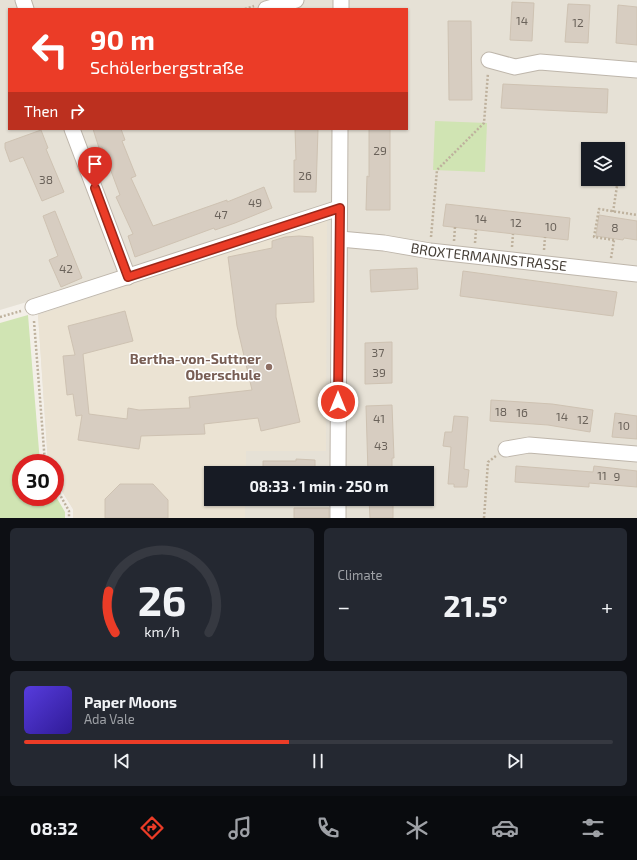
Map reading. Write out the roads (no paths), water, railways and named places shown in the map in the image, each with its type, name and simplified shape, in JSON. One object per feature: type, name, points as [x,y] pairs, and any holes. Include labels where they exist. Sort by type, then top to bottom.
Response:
[{"type":"street","points":[[269,8],[296,0]]},
{"type":"street","points":[[489,60],[515,67],[540,62],[637,70]]},
{"type":"street","points":[[72,130],[128,277]]},
{"type":"street","points":[[338,466],[340,130]]},
{"type":"street","points":[[33,307],[340,208]]},
{"type":"street","name":"BROXTERMANNSTRASSE","points":[[340,239],[384,243],[430,251],[637,274]]},
{"type":"street","points":[[506,449],[529,445],[637,454]]},
{"type":"street","points":[[338,506],[338,518]]},
{"type":"place","name":"Bertha-von-Suttner Oberschule","points":[[269,367]]}]
